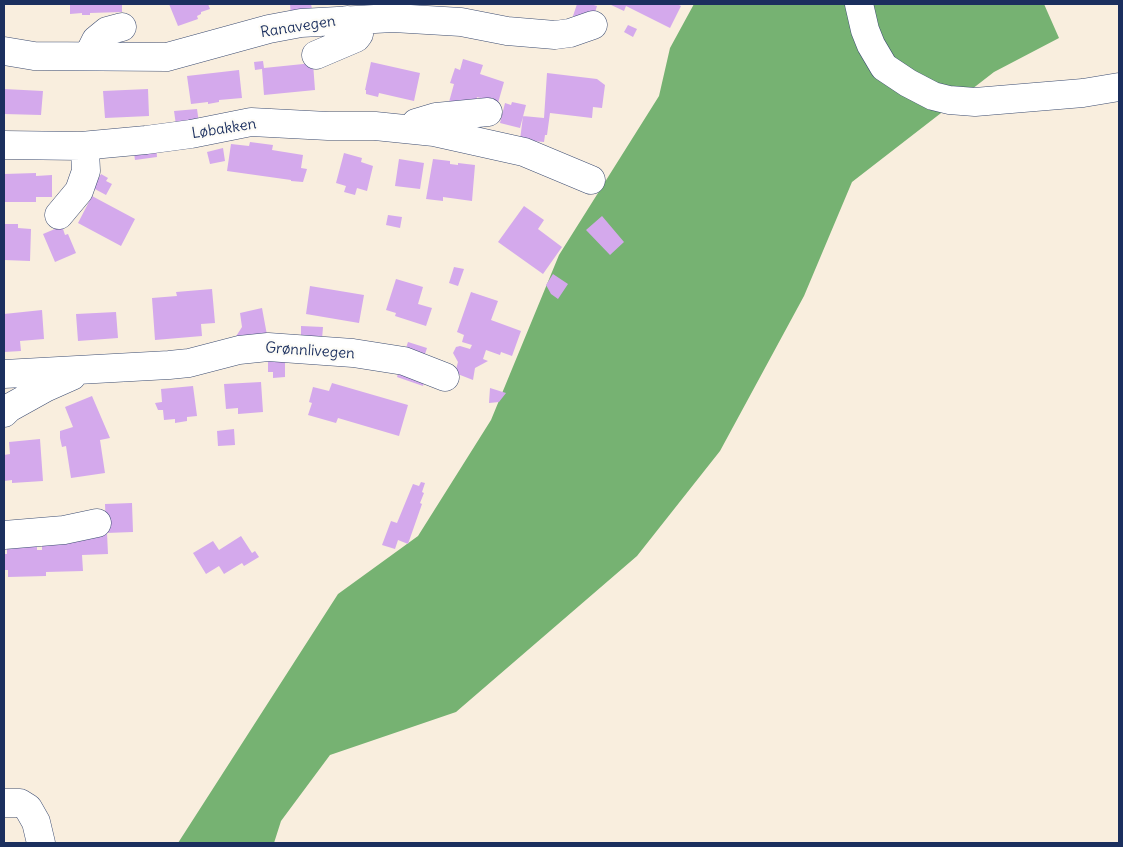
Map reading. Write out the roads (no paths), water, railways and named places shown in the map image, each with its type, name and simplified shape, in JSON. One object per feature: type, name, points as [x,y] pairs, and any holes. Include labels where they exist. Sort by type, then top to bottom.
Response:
[{"type":"street","points":[[859,4],[864,30],[884,67],[908,84],[933,96],[949,100],[975,102],[1083,93],[1119,87]]},
{"type":"street","name":"Ranavegen","points":[[4,51],[34,56],[167,57],[269,29],[347,20],[393,18],[443,20],[507,31],[555,35],[570,34],[593,25]]},
{"type":"street","points":[[316,55],[356,38],[360,27],[347,20]]},
{"type":"street","points":[[88,56],[96,40],[107,31],[122,27]]},
{"type":"street","name":"Løbakken","points":[[398,128],[436,117],[488,112]]},
{"type":"street","name":"Løbakken","points":[[4,145],[81,146],[191,134],[251,122],[398,128],[434,132],[524,152],[591,180]]},
{"type":"street","points":[[59,215],[79,191],[86,171],[85,151],[81,146]]},
{"type":"street","name":"Grønnlivegen","points":[[4,374],[183,364],[239,350],[268,347],[353,354],[404,361],[445,377]]},
{"type":"street","name":"Grønnlivegen","points":[[4,413],[9,408],[45,388],[83,371]]},
{"type":"street","points":[[4,535],[64,530],[97,523]]},
{"type":"street","points":[[4,803],[20,803],[28,808],[36,822],[41,843]]}]
